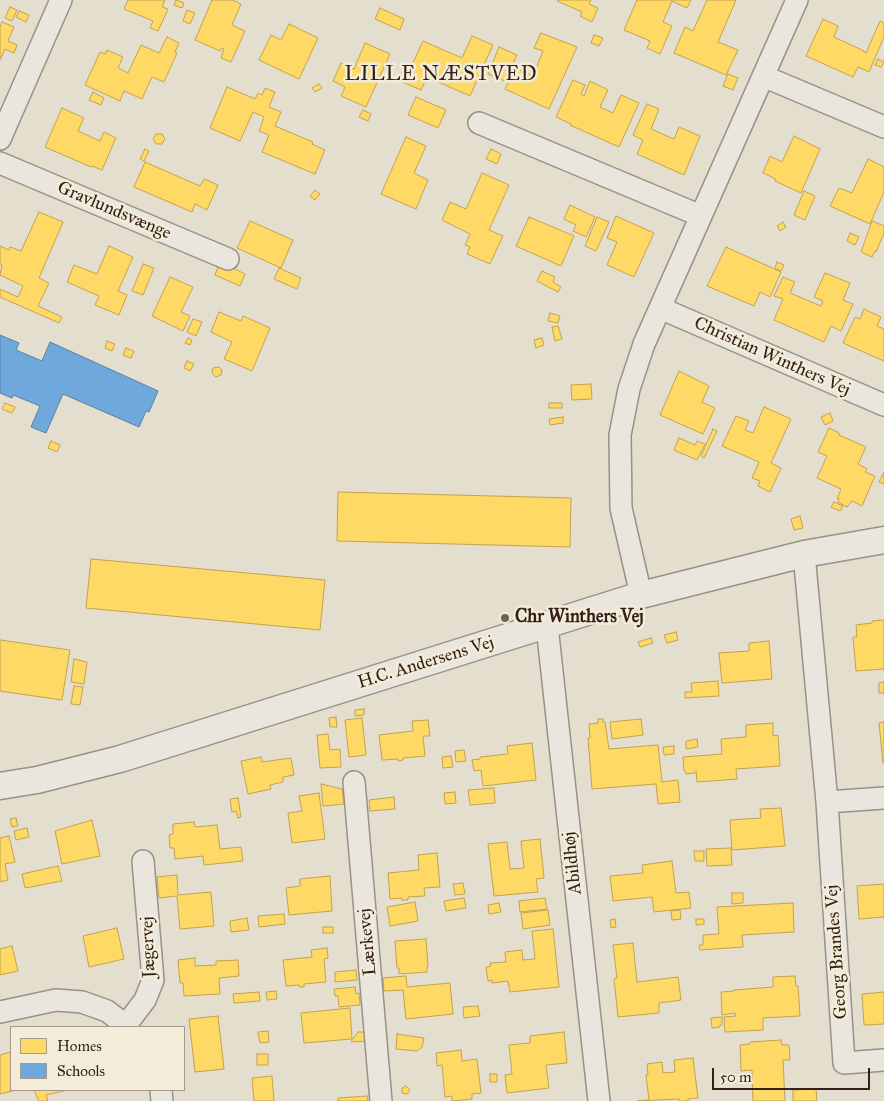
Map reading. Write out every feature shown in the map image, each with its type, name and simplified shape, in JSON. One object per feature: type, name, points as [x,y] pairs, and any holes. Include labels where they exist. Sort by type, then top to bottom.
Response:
[{"type":"street","points":[[0,139],[7,105],[61,0]]},
{"type":"street","points":[[641,595],[621,508],[620,435],[629,389],[644,344],[797,0]]},
{"type":"street","points":[[763,76],[884,127]]},
{"type":"street","points":[[479,123],[701,216]]},
{"type":"street","name":"Gravlundsvænge","points":[[0,163],[228,259]]},
{"type":"street","name":"Christian Winthers Vej","points":[[660,308],[884,405]]},
{"type":"street","name":"H.C. Andersens Vej","points":[[0,786],[37,780],[120,759],[641,595],[804,554],[884,540]]},
{"type":"street","name":"Georg Brandes Vej","points":[[804,554],[827,802],[844,1063],[884,1060]]},
{"type":"street","name":"Abildhøj","points":[[547,626],[598,1101]]},
{"type":"street","name":"Lærkevej","points":[[354,782],[381,1101]]},
{"type":"street","points":[[827,802],[884,798]]},
{"type":"street","name":"Jægervej","points":[[0,1012],[56,1000],[82,1002],[107,1011],[127,1026],[145,1000],[153,980],[143,861]]},
{"type":"building: Homes","points":[[128,0],[165,0],[162,7],[168,9],[158,31],[150,28],[153,21],[124,9]]},
{"type":"building: Homes","points":[[176,0],[184,3],[182,8],[174,5]]},
{"type":"building: Homes","points":[[212,0],[232,0],[241,4],[232,25],[245,31],[231,62],[221,58],[224,49],[222,48],[220,51],[195,40]]},
{"type":"building: Homes","points":[[558,0],[591,0],[589,4],[598,8],[592,22],[580,16],[582,12]]},
{"type":"building: Homes","points":[[637,0],[691,0],[687,8],[672,1],[663,22],[672,26],[660,54],[647,48],[650,41],[624,30]]},
{"type":"building: Homes","points":[[707,0],[736,0],[718,42],[738,50],[726,75],[674,53],[685,27],[693,31]]},
{"type":"building: Homes","points":[[10,7],[17,10],[12,21],[5,18]]},
{"type":"building: Homes","points":[[380,8],[404,19],[400,30],[375,19]]},
{"type":"building: Homes","points":[[187,10],[195,13],[190,24],[183,21]]},
{"type":"building: Homes","points":[[19,11],[29,15],[26,22],[16,17]]},
{"type":"building: Homes","points":[[823,19],[838,26],[834,37],[866,53],[880,21],[884,23],[884,37],[869,72],[858,67],[853,77],[806,56]]},
{"type":"building: Homes","points":[[2,22],[14,27],[8,41],[17,45],[14,53],[5,49],[0,60],[0,27]]},
{"type":"building: Homes","points":[[289,24],[318,38],[299,79],[259,60],[271,35],[281,40]]},
{"type":"building: Homes","points":[[541,33],[577,47],[549,109],[505,89],[515,68],[533,76],[543,51],[534,48]]},
{"type":"building: Homes","points":[[594,35],[603,38],[599,46],[591,43]]},
{"type":"building: Homes","points":[[472,36],[493,45],[470,96],[427,77],[421,90],[398,80],[402,72],[409,75],[423,41],[462,58]]},
{"type":"building: Homes","points":[[167,37],[179,43],[175,52],[177,53],[164,82],[152,77],[142,99],[124,91],[120,101],[85,85],[100,52],[105,54],[107,50],[123,57],[118,68],[128,73],[141,45],[159,53]]},
{"type":"building: Homes","points":[[365,43],[390,54],[366,107],[341,96],[345,87],[333,81],[341,63],[354,69]]},
{"type":"building: Homes","points":[[499,47],[517,55],[505,81],[488,74]]},
{"type":"building: Homes","points":[[878,59],[884,62],[881,67],[875,65]]},
{"type":"building: Homes","points":[[728,74],[738,78],[733,90],[723,86]]},
{"type":"building: Homes","points":[[573,80],[585,85],[581,94],[584,96],[590,81],[608,90],[600,107],[613,113],[621,95],[639,103],[619,147],[556,117]]},
{"type":"building: Homes","points":[[319,84],[322,88],[315,92],[312,88]]},
{"type":"building: Homes","points":[[227,87],[255,99],[258,93],[262,95],[265,88],[275,92],[269,107],[281,112],[275,126],[313,142],[312,144],[325,150],[315,174],[262,152],[269,135],[259,131],[264,117],[253,112],[240,141],[210,128]]},
{"type":"building: Homes","points":[[93,92],[104,98],[101,105],[89,100]]},
{"type":"building: Homes","points":[[416,97],[446,110],[438,128],[408,115]]},
{"type":"building: Homes","points":[[647,104],[659,109],[651,129],[674,139],[679,127],[700,136],[684,175],[637,154],[643,140],[633,135]]},
{"type":"building: Homes","points":[[62,108],[84,118],[78,131],[100,141],[104,132],[116,138],[102,170],[45,147]]},
{"type":"building: Homes","points":[[363,110],[371,114],[368,121],[359,117]]},
{"type":"building: Homes","points":[[156,134],[162,134],[165,139],[162,144],[156,144],[153,139]]},
{"type":"building: Homes","points":[[794,136],[820,149],[801,193],[763,173],[770,156],[782,162]]},
{"type":"building: Homes","points":[[406,137],[426,146],[414,173],[428,180],[416,209],[381,194]]},
{"type":"building: Homes","points":[[145,149],[149,151],[144,161],[140,159]]},
{"type":"building: Homes","points":[[491,149],[501,154],[497,164],[486,159]]},
{"type":"building: Homes","points":[[868,159],[884,167],[884,192],[870,224],[830,206],[839,188],[852,193]]},
{"type":"building: Homes","points":[[145,162],[200,186],[204,179],[218,185],[207,210],[195,204],[192,212],[134,187]]},
{"type":"building: Homes","points":[[482,173],[509,185],[489,230],[503,236],[490,264],[467,254],[470,247],[465,245],[470,234],[442,220],[450,202],[466,209]]},
{"type":"building: Homes","points":[[315,190],[320,194],[315,200],[310,196]]},
{"type":"building: Homes","points":[[804,191],[815,196],[805,220],[794,215]]},
{"type":"building: Homes","points":[[570,205],[595,217],[586,237],[573,231],[576,225],[564,219]]},
{"type":"building: Homes","points":[[39,212],[63,222],[39,278],[49,283],[38,306],[62,317],[59,323],[0,297],[0,289],[18,297],[23,286],[0,275],[2,265],[0,264],[0,246],[9,250],[10,247],[21,251]]},
{"type":"building: Homes","points":[[616,216],[654,233],[634,277],[607,265],[617,242],[607,238]]},
{"type":"building: Homes","points":[[529,217],[574,236],[561,266],[516,246]]},
{"type":"building: Homes","points":[[597,217],[609,222],[596,251],[585,246]]},
{"type":"building: Homes","points":[[250,221],[293,240],[281,268],[237,248]]},
{"type":"building: Homes","points":[[872,221],[884,226],[884,233],[872,257],[861,252]]},
{"type":"building: Homes","points":[[783,222],[786,227],[780,231],[777,226]]},
{"type":"building: Homes","points":[[850,233],[859,237],[855,245],[847,241]]},
{"type":"building: Homes","points":[[109,246],[133,257],[118,291],[127,295],[119,315],[95,305],[99,296],[67,282],[74,265],[97,274]]},
{"type":"building: Homes","points":[[726,247],[781,272],[770,297],[760,292],[754,306],[707,286]]},
{"type":"building: Homes","points":[[220,262],[245,274],[240,286],[215,275]]},
{"type":"building: Homes","points":[[777,262],[784,265],[781,271],[775,268]]},
{"type":"building: Homes","points":[[143,264],[154,268],[143,295],[132,291]]},
{"type":"building: Homes","points":[[279,268],[301,278],[297,289],[274,279]]},
{"type":"building: Homes","points":[[542,271],[555,277],[553,282],[561,287],[558,292],[537,281]]},
{"type":"building: Homes","points":[[825,273],[850,283],[843,300],[853,304],[841,331],[831,326],[824,342],[774,320],[783,299],[774,296],[783,277],[795,282],[790,293],[821,306],[823,301],[814,297]]},
{"type":"building: Homes","points":[[170,277],[193,287],[181,312],[190,316],[183,331],[152,316]]},
{"type":"building: Homes","points":[[864,309],[881,317],[877,326],[884,329],[884,361],[843,343],[855,317],[860,319]]},
{"type":"building: Homes","points":[[219,312],[241,321],[243,316],[270,328],[252,371],[224,359],[232,342],[211,332]]},
{"type":"building: Homes","points":[[550,313],[560,316],[558,323],[548,321]]},
{"type":"building: Homes","points":[[193,319],[202,322],[196,336],[187,332]]},
{"type":"building: Homes","points":[[558,326],[562,339],[555,341],[552,327]]},
{"type":"building: Homes","points":[[188,338],[192,340],[190,345],[185,343]]},
{"type":"building: Homes","points":[[542,338],[544,345],[536,348],[534,340]]},
{"type":"building: Homes","points":[[107,341],[115,344],[112,351],[105,348]]},
{"type":"building: Homes","points":[[126,348],[134,351],[131,358],[123,355]]},
{"type":"building: Homes","points":[[187,361],[194,364],[190,371],[184,368]]},
{"type":"building: Homes","points":[[219,367],[222,370],[221,375],[216,377],[212,373],[213,368]]},
{"type":"building: Homes","points":[[679,371],[709,386],[702,402],[715,408],[703,434],[660,415]]},
{"type":"building: Homes","points":[[591,384],[592,399],[572,400],[571,385]]},
{"type":"building: Homes","points":[[5,403],[15,407],[12,413],[2,409]]},
{"type":"building: Homes","points":[[549,403],[562,403],[562,408],[549,408]]},
{"type":"building: Homes","points":[[764,407],[791,419],[771,463],[781,468],[770,492],[758,486],[760,481],[752,478],[759,462],[722,446],[736,416],[749,421],[745,430],[753,433]]},
{"type":"building: Homes","points":[[830,413],[833,421],[825,425],[821,417]]},
{"type":"building: Homes","points":[[563,417],[563,423],[550,425],[549,419]]},
{"type":"building: Homes","points":[[829,428],[839,433],[839,435],[866,447],[858,464],[867,469],[865,472],[875,476],[862,506],[852,501],[847,507],[838,502],[839,499],[837,499],[841,489],[817,478],[827,456],[818,452]]},
{"type":"building: Homes","points":[[713,429],[717,431],[704,458],[701,456]]},
{"type":"building: Homes","points":[[679,438],[695,445],[697,441],[705,444],[697,460],[674,450]]},
{"type":"building: Homes","points":[[51,441],[60,445],[57,452],[48,448]]},
{"type":"building: Homes","points":[[884,472],[884,484],[879,482]]},
{"type":"building: Homes","points":[[338,492],[571,498],[570,547],[337,541]]},
{"type":"building: Homes","points":[[834,502],[843,506],[840,511],[831,507]]},
{"type":"building: Homes","points":[[800,516],[803,528],[794,530],[791,519]]},
{"type":"building: Homes","points":[[91,559],[325,580],[320,630],[86,608]]},
{"type":"building: Homes","points":[[884,620],[884,669],[856,671],[853,637],[857,637],[856,625]]},
{"type":"building: Homes","points":[[676,632],[678,640],[667,643],[664,635]]},
{"type":"building: Homes","points":[[651,638],[653,643],[640,647],[638,642]]},
{"type":"building: Homes","points":[[0,640],[70,650],[62,700],[0,691]]},
{"type":"building: Homes","points":[[769,641],[772,679],[722,683],[719,653],[749,651],[749,643]]},
{"type":"building: Homes","points":[[74,659],[87,662],[84,684],[71,682]]},
{"type":"building: Homes","points":[[718,681],[719,696],[685,698],[685,692],[692,692],[691,683]]},
{"type":"building: Homes","points":[[884,682],[884,693],[879,693],[879,683]]},
{"type":"building: Homes","points":[[74,686],[83,687],[80,705],[71,704]]},
{"type":"building: Homes","points":[[364,709],[364,715],[355,716],[355,710]]},
{"type":"building: Homes","points":[[336,717],[337,727],[330,727],[329,718]]},
{"type":"building: Homes","points":[[362,718],[366,755],[349,757],[345,720]]},
{"type":"building: Homes","points":[[598,719],[603,719],[603,722],[605,722],[609,749],[658,745],[662,782],[678,780],[680,802],[658,804],[656,784],[592,789],[588,738],[590,738],[589,724],[598,723]]},
{"type":"building: Homes","points":[[641,719],[643,735],[612,739],[610,722]]},
{"type":"building: Homes","points":[[428,720],[430,736],[423,736],[425,756],[403,758],[403,760],[398,761],[398,759],[382,760],[379,735],[413,731],[412,721]]},
{"type":"building: Homes","points":[[884,722],[884,763],[883,763],[879,723]]},
{"type":"building: Homes","points":[[773,723],[773,736],[778,735],[780,766],[736,769],[737,779],[697,782],[696,771],[695,773],[686,774],[684,771],[683,757],[722,754],[721,739],[746,737],[746,725]]},
{"type":"building: Homes","points":[[328,734],[330,750],[340,749],[341,767],[320,768],[317,735]]},
{"type":"building: Homes","points":[[697,739],[698,747],[686,749],[686,741]]},
{"type":"building: Homes","points":[[532,743],[536,780],[483,786],[481,770],[474,771],[472,760],[480,759],[480,757],[508,754],[507,746]]},
{"type":"building: Homes","points":[[674,746],[674,754],[664,755],[663,747]]},
{"type":"building: Homes","points":[[464,750],[466,761],[456,762],[455,751]]},
{"type":"building: Homes","points":[[451,756],[453,767],[443,768],[442,757]]},
{"type":"building: Homes","points":[[261,757],[262,762],[291,758],[294,775],[283,777],[283,782],[270,785],[271,789],[248,794],[241,761]]},
{"type":"building: Homes","points":[[321,784],[342,789],[344,804],[323,806]]},
{"type":"building: Homes","points":[[494,788],[495,803],[470,805],[468,790]]},
{"type":"building: Homes","points":[[455,792],[456,803],[445,804],[444,793]]},
{"type":"building: Homes","points":[[319,793],[325,839],[292,843],[288,813],[302,811],[299,796]]},
{"type":"building: Homes","points":[[394,797],[395,809],[370,811],[369,800]]},
{"type":"building: Homes","points":[[238,798],[241,817],[238,818],[236,811],[232,812],[230,799]]},
{"type":"building: Homes","points":[[781,808],[785,846],[732,850],[730,820],[761,818],[760,809]]},
{"type":"building: Homes","points":[[16,818],[18,826],[12,827],[10,819]]},
{"type":"building: Homes","points":[[92,820],[100,856],[62,864],[55,831]]},
{"type":"building: Homes","points":[[194,822],[195,827],[217,825],[220,849],[241,847],[243,861],[204,865],[203,856],[175,859],[174,848],[170,848],[169,835],[173,834],[173,824]]},
{"type":"building: Homes","points":[[27,828],[29,837],[16,840],[14,831]]},
{"type":"building: Homes","points":[[9,836],[15,862],[5,864],[8,880],[0,882],[0,838]]},
{"type":"building: Homes","points":[[540,839],[544,878],[536,879],[538,892],[494,896],[488,844],[507,842],[510,869],[524,868],[521,841]]},
{"type":"building: Homes","points":[[731,848],[732,865],[707,866],[706,849]]},
{"type":"building: Homes","points":[[694,851],[704,851],[704,861],[695,861]]},
{"type":"building: Homes","points":[[437,853],[440,887],[424,888],[425,896],[408,897],[408,900],[402,900],[401,898],[390,899],[388,873],[419,870],[418,855]]},
{"type":"building: Homes","points":[[672,861],[676,893],[689,892],[691,908],[654,912],[652,897],[613,901],[610,876],[643,873],[642,865]]},
{"type":"building: Homes","points":[[58,866],[62,881],[25,888],[22,874]]},
{"type":"building: Homes","points":[[177,875],[178,895],[211,892],[214,926],[180,929],[177,896],[159,898],[157,877]]},
{"type":"building: Homes","points":[[330,876],[332,911],[289,915],[286,888],[300,886],[300,879]]},
{"type":"building: Homes","points":[[463,883],[465,894],[455,895],[453,884]]},
{"type":"building: Homes","points":[[884,884],[884,917],[859,919],[857,886]]},
{"type":"building: Homes","points":[[732,893],[743,893],[743,903],[732,904]]},
{"type":"building: Homes","points":[[464,898],[466,908],[446,911],[444,901]]},
{"type":"building: Homes","points":[[545,898],[547,909],[520,912],[519,901]]},
{"type":"building: Homes","points":[[415,902],[418,921],[390,926],[387,907]]},
{"type":"building: Homes","points":[[499,903],[501,912],[489,914],[488,905]]},
{"type":"building: Homes","points":[[793,903],[794,932],[742,935],[743,947],[700,950],[699,945],[703,945],[703,935],[719,934],[717,907]]},
{"type":"building: Homes","points":[[548,910],[550,925],[523,929],[521,913]]},
{"type":"building: Homes","points":[[680,910],[681,919],[672,920],[671,911]]},
{"type":"building: Homes","points":[[284,914],[285,924],[259,927],[258,916]]},
{"type":"building: Homes","points":[[247,918],[249,930],[231,932],[230,921]]},
{"type":"building: Homes","points":[[615,919],[616,927],[611,928],[610,920]]},
{"type":"building: Homes","points":[[696,919],[704,919],[704,924],[696,925]]},
{"type":"building: Homes","points":[[323,927],[333,927],[333,933],[323,933]]},
{"type":"building: Homes","points":[[117,928],[124,959],[89,967],[83,936]]},
{"type":"building: Homes","points":[[553,929],[559,987],[510,992],[508,981],[492,983],[492,980],[488,981],[486,967],[491,966],[490,963],[506,962],[505,952],[522,950],[523,960],[535,959],[532,931]]},
{"type":"building: Homes","points":[[426,939],[427,972],[399,974],[395,941]]},
{"type":"building: Homes","points":[[633,943],[637,982],[678,977],[681,1000],[659,1003],[659,1013],[618,1017],[614,979],[617,978],[613,945]]},
{"type":"building: Homes","points":[[12,946],[18,971],[0,975],[0,949]]},
{"type":"building: Homes","points":[[327,948],[328,958],[324,959],[326,982],[304,984],[304,987],[299,985],[286,986],[283,960],[312,957],[311,950]]},
{"type":"building: Homes","points":[[195,958],[195,966],[216,965],[216,961],[238,960],[239,976],[219,978],[220,994],[184,996],[183,983],[180,983],[178,960]]},
{"type":"building: Homes","points":[[356,970],[357,980],[335,982],[335,972]]},
{"type":"building: Homes","points":[[406,976],[407,987],[450,983],[453,1014],[406,1019],[403,990],[384,991],[383,978]]},
{"type":"building: Homes","points":[[795,976],[796,986],[798,986],[800,1016],[763,1018],[763,1030],[725,1032],[724,1017],[736,1016],[735,1013],[722,1015],[721,992],[773,987],[773,977]]},
{"type":"building: Homes","points":[[355,987],[356,994],[359,993],[360,1005],[339,1007],[338,996],[335,996],[334,989]]},
{"type":"building: Homes","points":[[276,991],[277,999],[267,1000],[266,992]]},
{"type":"building: Homes","points":[[259,992],[260,1001],[234,1003],[233,994]]},
{"type":"building: Homes","points":[[884,992],[884,1024],[864,1025],[862,994]]},
{"type":"building: Homes","points":[[478,1006],[480,1016],[464,1018],[463,1007]]},
{"type":"building: Homes","points":[[350,1008],[352,1039],[304,1043],[301,1013]]},
{"type":"building: Homes","points":[[218,1016],[224,1069],[195,1072],[189,1019]]},
{"type":"building: Homes","points":[[722,1017],[722,1025],[712,1028],[711,1018]]},
{"type":"building: Homes","points":[[268,1031],[269,1042],[260,1043],[258,1032]]},
{"type":"building: Homes","points":[[358,1032],[366,1032],[367,1041],[351,1042]]},
{"type":"building: Homes","points":[[564,1032],[567,1063],[546,1065],[549,1088],[507,1093],[505,1075],[512,1074],[509,1045],[530,1043],[530,1036]]},
{"type":"building: Homes","points":[[397,1034],[424,1038],[422,1047],[417,1051],[396,1049]]},
{"type":"building: Homes","points":[[781,1040],[782,1045],[789,1045],[790,1060],[783,1060],[785,1101],[753,1101],[752,1070],[741,1071],[740,1045],[750,1044],[750,1042]]},
{"type":"building: Homes","points":[[461,1050],[462,1061],[477,1059],[481,1093],[472,1094],[472,1099],[452,1101],[452,1096],[445,1097],[442,1065],[437,1066],[436,1053]]},
{"type":"building: Homes","points":[[10,1052],[10,1091],[12,1091],[0,1094],[0,1055]]},
{"type":"building: Homes","points":[[257,1054],[268,1054],[268,1065],[257,1065]]},
{"type":"building: Homes","points":[[693,1058],[698,1098],[688,1099],[688,1101],[679,1101],[679,1099],[637,1101],[649,1100],[646,1075],[648,1075],[647,1064],[662,1062],[663,1073],[675,1072],[674,1060]]},
{"type":"building: Homes","points":[[490,1074],[497,1074],[497,1082],[490,1082]]},
{"type":"building: Homes","points":[[272,1076],[274,1101],[254,1101],[252,1078]]},
{"type":"building: Homes","points":[[406,1086],[410,1090],[407,1094],[402,1093],[402,1088]]},
{"type":"building: Homes","points":[[816,1089],[817,1101],[793,1101],[793,1090]]},
{"type":"building: Homes","points":[[34,1091],[64,1091],[46,1095],[48,1101],[39,1101]]},
{"type":"building: Homes","points":[[367,1096],[368,1101],[338,1101],[338,1098]]},
{"type":"building: Schools","points":[[0,335],[19,343],[16,350],[42,361],[50,342],[158,391],[149,412],[146,411],[139,427],[63,394],[46,433],[31,427],[40,406],[13,395],[12,398],[0,393]]},
{"type":"place","name":"Chr Winthers Vej","points":[[505,618]]},
{"type":"district","name":"LILLE NÆSTVED","points":[[441,75]]}]
